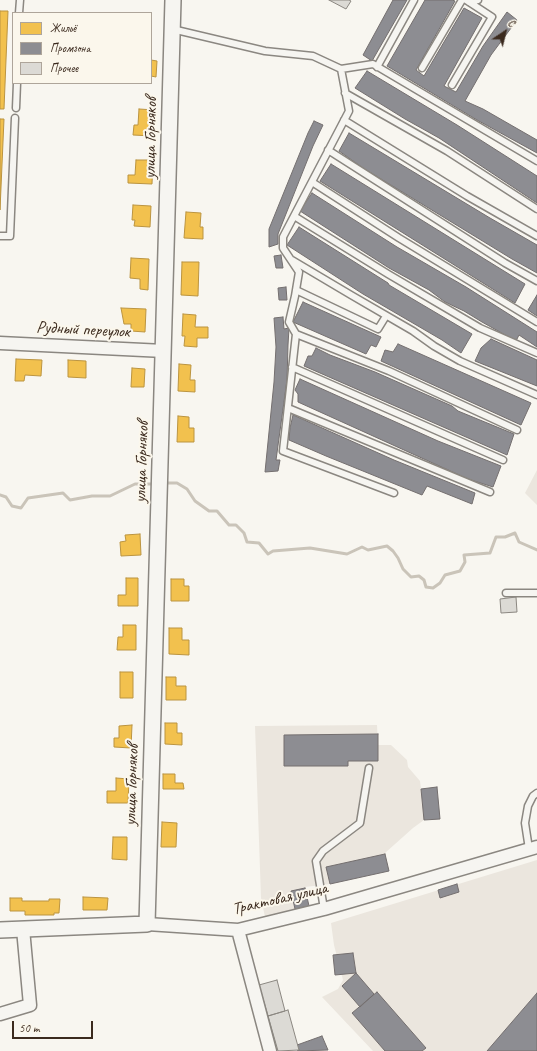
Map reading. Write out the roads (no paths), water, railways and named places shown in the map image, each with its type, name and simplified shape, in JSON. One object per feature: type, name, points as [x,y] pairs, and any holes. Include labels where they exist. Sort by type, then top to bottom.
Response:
[{"type":"street","name":"улица Горняков","points":[[147,924],[173,0]]},
{"type":"street","name":"Рудный переулок","points":[[0,343],[164,351]]},
{"type":"street","name":"Трактовая улица","points":[[0,930],[147,924],[238,930],[324,909],[533,848]]},
{"type":"street","points":[[0,1014],[30,1005],[23,930]]},
{"type":"street","points":[[238,930],[270,1051]]},
{"type":"lane","points":[[19,12],[20,0]]},
{"type":"lane","points":[[377,66],[414,0]]},
{"type":"lane","points":[[422,68],[462,0]]},
{"type":"lane","points":[[467,1],[478,0]]},
{"type":"lane","points":[[452,84],[492,17],[467,1]]},
{"type":"lane","points":[[172,29],[265,51],[313,56],[341,69],[373,64],[537,161]]},
{"type":"lane","points":[[341,69],[349,111],[283,236],[283,248],[299,272],[289,322],[296,334],[283,451],[394,493]]},
{"type":"lane","points":[[16,108],[17,84]]},
{"type":"lane","points":[[345,93],[447,151],[537,209]]},
{"type":"lane","points":[[0,236],[10,236],[15,118]]},
{"type":"lane","points":[[344,120],[467,196],[537,236]]},
{"type":"lane","points":[[328,150],[505,263],[537,281]]},
{"type":"lane","points":[[312,182],[399,238],[537,322]]},
{"type":"lane","points":[[294,216],[480,328],[537,353]]},
{"type":"lane","points":[[290,259],[413,331],[434,346],[460,361],[537,395]]},
{"type":"lane","points":[[296,290],[378,329],[386,316]]},
{"type":"lane","points":[[296,334],[389,371],[517,430]]},
{"type":"lane","points":[[292,367],[503,460]]},
{"type":"lane","points":[[288,408],[490,492]]},
{"type":"lane","points":[[506,593],[537,594]]},
{"type":"lane","points":[[324,909],[316,862],[323,851],[360,823],[369,768]]},
{"type":"lane","points":[[533,848],[525,823],[528,806],[533,796],[537,793]]},
{"type":"waterway","points":[[164,483],[177,483],[187,489],[195,501],[209,511],[217,511],[229,525],[236,525],[244,533],[247,542],[259,543],[268,554],[273,551],[310,548],[347,554],[362,547],[368,550],[387,546],[398,558],[403,569],[411,577],[419,576],[424,580],[426,587],[433,588],[440,583],[445,575],[460,571],[465,562],[464,555],[490,553],[496,537],[505,537],[515,533],[519,542],[537,550]]},
{"type":"waterway","points":[[0,495],[6,497],[12,506],[21,508],[28,498],[63,493],[70,500],[92,496],[110,496],[135,484],[155,484]]}]
